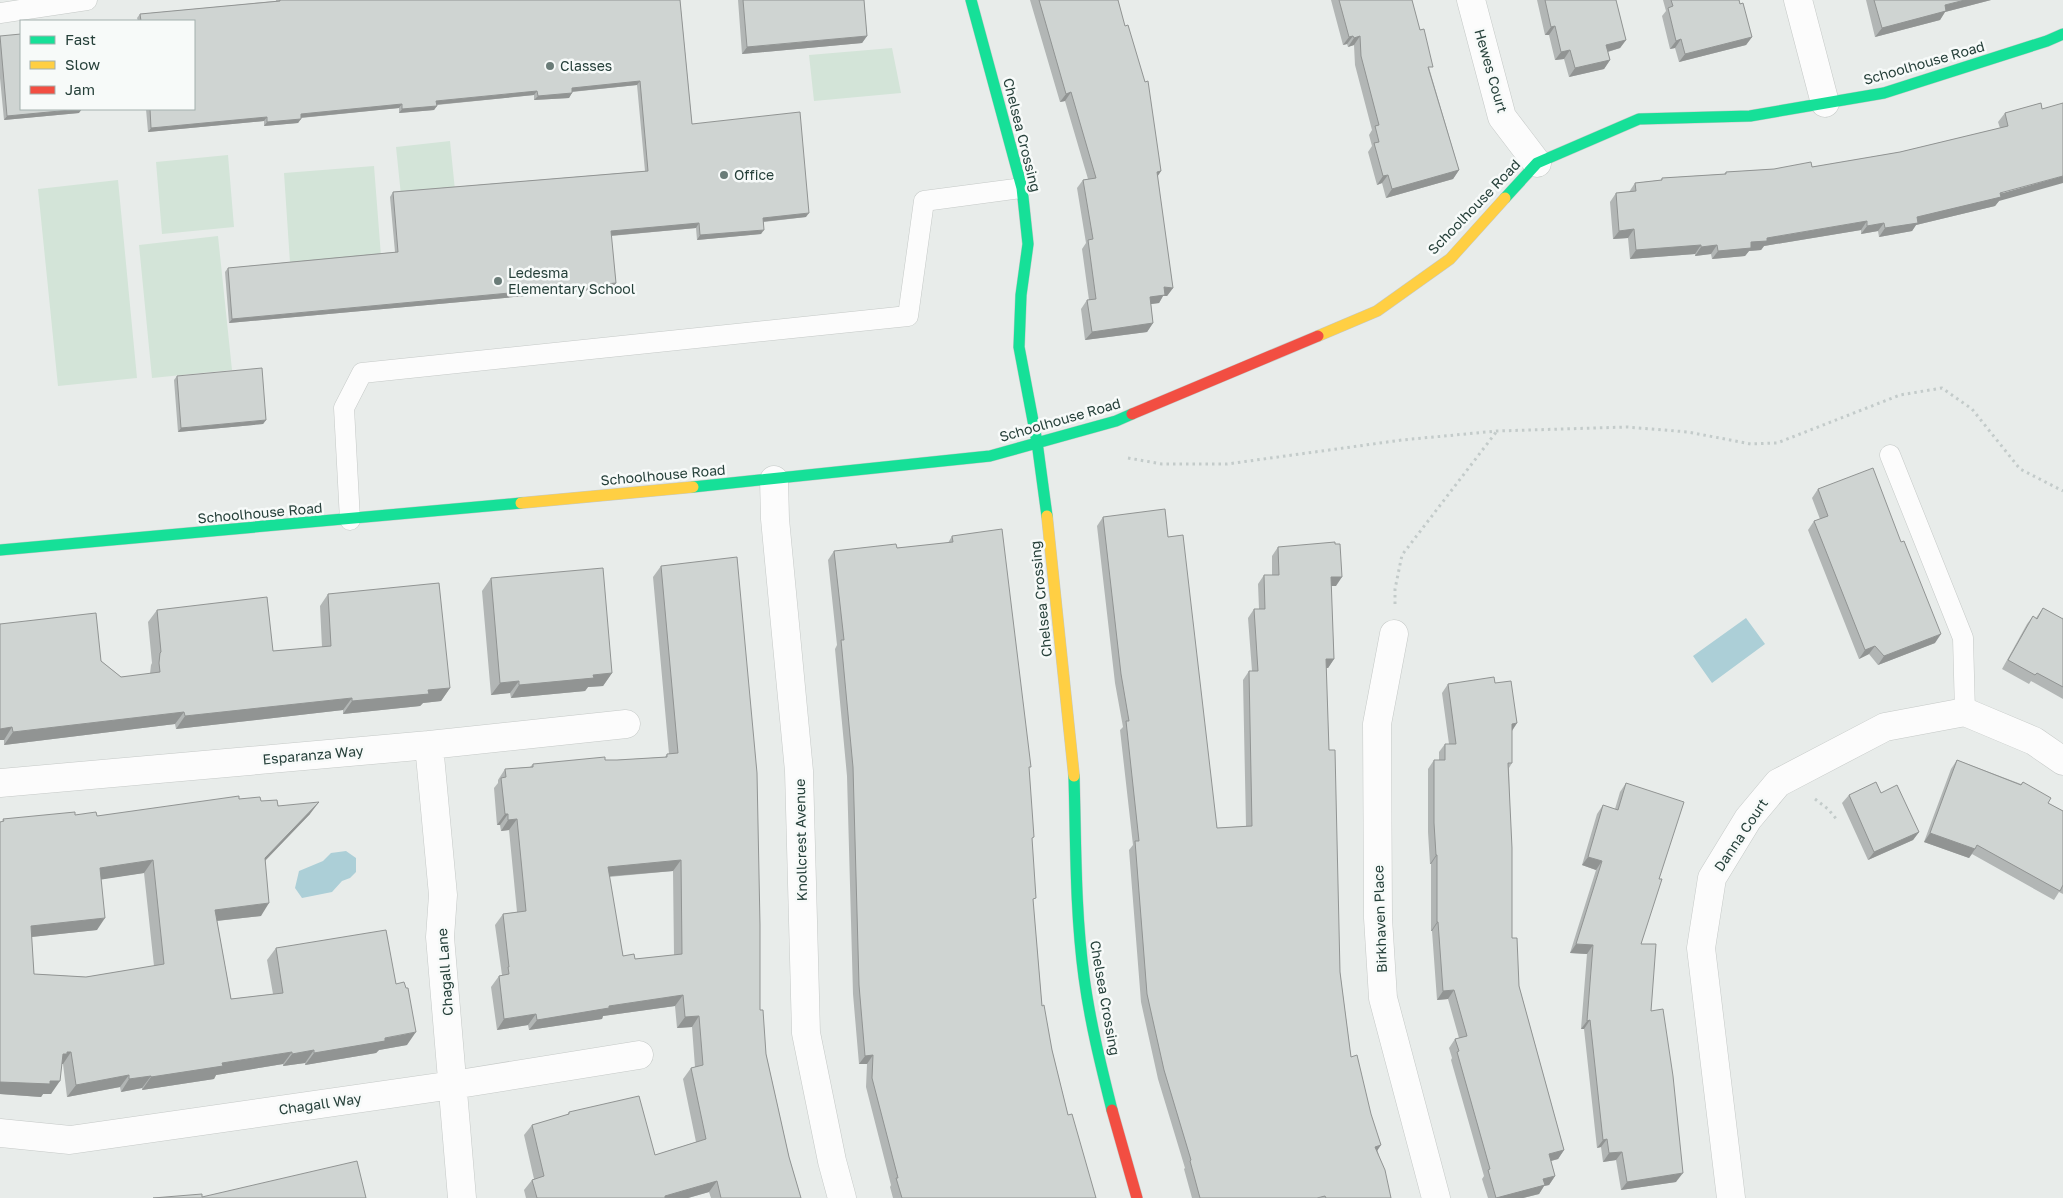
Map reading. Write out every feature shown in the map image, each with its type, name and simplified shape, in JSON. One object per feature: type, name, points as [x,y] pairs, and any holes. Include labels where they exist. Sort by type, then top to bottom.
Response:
[{"type":"street","name":"Chelsea Crossing","points":[[971,0],[1022,188],[1028,244],[1022,295],[1019,347],[1044,490],[1074,757],[1078,920],[1084,977],[1092,1029],[1118,1136],[1137,1198]]},
{"type":"street","name":"Hewes Court","points":[[1471,0],[1502,117],[1537,162]]},
{"type":"street","points":[[1798,0],[1825,103]]},
{"type":"street","name":"Schoolhouse Road","points":[[0,550],[350,520],[774,480],[990,456],[1116,422],[1377,311],[1450,259],[1537,162],[1639,119],[1750,116],[1884,93],[2047,41],[2063,34]]},
{"type":"street","name":"Knollcrest Avenue","points":[[774,480],[775,519],[799,771],[806,1033],[832,1160],[842,1198]]},
{"type":"street","name":"Birkhaven Place","points":[[1394,634],[1377,724],[1378,918],[1382,988],[1406,1092],[1436,1198]]},
{"type":"street","points":[[1965,712],[2034,741],[2063,760]]},
{"type":"street","name":"Danna Court","points":[[1731,1198],[1701,948],[1712,878],[1748,819],[1778,783],[1885,727],[1965,712]]},
{"type":"street","name":"Esparanza Way","points":[[0,783],[429,745],[626,724]]},
{"type":"street","name":"Chagall Lane","points":[[429,745],[443,895],[440,937],[462,1198]]},
{"type":"street","name":"Chagall Way","points":[[0,1133],[70,1140],[454,1086],[640,1055]]},
{"type":"lane","points":[[0,13],[87,0]]},
{"type":"lane","points":[[350,520],[344,408],[362,373],[908,316],[924,201],[1022,188]]},
{"type":"lane","points":[[1890,455],[1963,638],[1965,712]]},
{"type":"path","points":[[1128,458],[1162,464],[1227,464],[1402,440],[1497,431],[1627,427],[1688,432],[1751,444],[1777,443],[1900,395],[1942,388],[1972,409],[2020,469],[2063,491]]},
{"type":"path","points":[[1394,634],[1395,589],[1402,555],[1497,431]]},
{"type":"path","points":[[1814,799],[1828,808],[1838,821]]},
{"type":"green space","points":[[892,48],[901,93],[814,101],[809,55]]},
{"type":"green space","points":[[450,141],[456,200],[402,205],[396,147]]},
{"type":"green space","points":[[228,155],[234,227],[162,234],[156,162]]},
{"type":"green space","points":[[374,166],[381,256],[290,263],[284,173]]},
{"type":"green space","points":[[118,180],[137,378],[58,386],[38,189]]},
{"type":"green space","points":[[218,236],[232,370],[152,378],[139,245]]},
{"type":"water","points":[[1746,618],[1765,644],[1712,683],[1693,656]]},
{"type":"water","points":[[346,851],[356,858],[356,872],[350,878],[342,881],[332,892],[302,898],[295,888],[299,871],[323,861],[331,853]]},
{"type":"building","points":[[680,0],[692,124],[800,112],[809,213],[763,218],[764,230],[700,235],[699,223],[611,231],[616,283],[232,319],[228,268],[398,252],[393,192],[648,171],[640,81],[572,88],[572,93],[538,96],[537,91],[436,101],[437,106],[402,109],[402,104],[301,114],[301,119],[267,122],[267,117],[151,128],[150,110],[195,110],[195,20],[141,20],[140,14],[280,1]]},
{"type":"building","points":[[743,0],[864,0],[867,36],[747,47]]},
{"type":"building","points":[[1039,0],[1118,0],[1125,26],[1128,25],[1145,82],[1148,81],[1161,171],[1157,172],[1173,288],[1164,287],[1165,295],[1150,297],[1153,323],[1092,332],[1087,300],[1096,299],[1088,240],[1093,239],[1083,180],[1096,178],[1071,92],[1066,94]]},
{"type":"building","points":[[1339,0],[1412,0],[1420,30],[1424,29],[1433,67],[1428,67],[1459,170],[1392,189],[1388,175],[1383,176],[1374,143],[1379,142],[1375,126],[1379,125],[1361,56],[1360,36],[1349,37]]},
{"type":"building","points":[[1545,0],[1616,0],[1626,40],[1606,45],[1610,60],[1575,68],[1570,50],[1561,52],[1555,26],[1551,27]]},
{"type":"building","points":[[1671,0],[1739,0],[1740,4],[1743,3],[1752,37],[1685,54],[1681,39],[1676,41],[1668,8],[1673,6]]},
{"type":"building","points":[[1874,0],[1965,0],[1945,5],[1946,11],[1882,28]]},
{"type":"building","points":[[20,34],[20,110],[70,110],[7,116],[0,36]]},
{"type":"building","points":[[2041,103],[2042,109],[2063,103],[2063,176],[2000,193],[2001,197],[1917,217],[1918,223],[1885,228],[1884,223],[1867,226],[1867,221],[1767,238],[1767,241],[1751,242],[1751,248],[1718,251],[1717,245],[1636,250],[1634,229],[1619,231],[1616,193],[1636,191],[1635,183],[1662,180],[1662,178],[1774,169],[1811,162],[1812,167],[1900,152],[2008,126],[2005,113]]},
{"type":"building","points":[[262,368],[266,420],[181,428],[177,376]]},
{"type":"building","points":[[1873,468],[1901,542],[1904,541],[1941,634],[1884,656],[1875,646],[1865,650],[1814,521],[1828,516],[1818,489]]},
{"type":"building","points":[[1165,509],[1168,537],[1183,535],[1217,828],[1252,826],[1249,671],[1258,671],[1254,609],[1265,609],[1264,575],[1279,575],[1278,547],[1335,542],[1335,544],[1340,544],[1342,577],[1331,577],[1334,659],[1326,659],[1329,750],[1335,750],[1340,972],[1351,1057],[1357,1055],[1371,1114],[1381,1145],[1375,1147],[1385,1170],[1391,1198],[1326,1198],[1325,1196],[1317,1198],[1200,1198],[1191,1160],[1164,1070],[1147,994],[1135,841],[1139,841],[1126,721],[1129,721],[1121,674],[1103,517]]},
{"type":"building","points":[[1002,529],[1031,767],[1029,767],[1036,898],[1033,899],[1042,1006],[1044,1005],[1052,1050],[1068,1115],[1072,1114],[1096,1198],[902,1198],[872,1078],[873,1055],[865,1056],[859,985],[853,767],[841,640],[844,640],[834,551],[896,544],[897,548],[953,542],[952,536]]},
{"type":"building","points":[[737,557],[757,773],[760,1010],[763,1010],[766,1054],[789,1157],[801,1198],[721,1198],[717,1181],[665,1196],[665,1198],[537,1198],[532,1180],[544,1176],[532,1125],[569,1114],[569,1112],[639,1096],[655,1155],[706,1139],[691,1068],[703,1065],[699,1016],[685,1017],[683,995],[609,1006],[609,1008],[537,1020],[536,1014],[504,1019],[499,976],[509,974],[503,914],[526,911],[517,819],[508,820],[508,814],[505,814],[501,778],[506,777],[505,769],[533,767],[533,764],[605,757],[605,760],[617,760],[667,757],[667,754],[678,753],[661,566]],"holes":[[[681,860],[682,954],[635,959],[634,954],[623,956],[608,867]]]},
{"type":"building","points":[[603,568],[612,673],[593,675],[594,678],[519,685],[519,681],[500,683],[491,578]]},
{"type":"building","points":[[439,583],[450,688],[428,690],[429,694],[352,701],[352,698],[185,716],[184,712],[13,732],[12,727],[0,729],[0,624],[96,613],[101,661],[121,677],[160,672],[161,652],[157,610],[267,597],[273,651],[331,646],[328,594]]},
{"type":"building","points":[[2043,608],[2063,619],[2063,687],[2037,673],[2035,675],[2008,660],[2033,616],[2037,619]]},
{"type":"building","points":[[1494,677],[1495,683],[1511,681],[1517,723],[1512,724],[1512,763],[1508,763],[1512,848],[1512,938],[1517,938],[1519,986],[1564,1150],[1549,1154],[1555,1176],[1543,1179],[1545,1185],[1496,1198],[1488,1170],[1490,1169],[1457,1052],[1459,1051],[1455,1039],[1467,1036],[1454,990],[1443,991],[1437,922],[1437,855],[1434,823],[1434,760],[1445,760],[1445,744],[1456,744],[1448,684]]},
{"type":"building","points":[[1957,760],[2021,785],[2023,782],[2051,798],[2048,803],[2063,811],[2063,885],[2060,891],[1977,845],[1975,849],[1930,833]]},
{"type":"building","points":[[1876,782],[1881,793],[1897,785],[1919,832],[1874,852],[1849,795]]},
{"type":"building","points":[[1626,783],[1684,802],[1659,879],[1662,879],[1641,944],[1656,944],[1651,1011],[1663,1009],[1673,1076],[1683,1173],[1627,1182],[1622,1152],[1609,1153],[1607,1139],[1603,1140],[1590,1020],[1587,1021],[1593,945],[1576,944],[1602,861],[1588,857],[1603,805],[1618,810]]},
{"type":"building","points":[[239,796],[239,799],[260,797],[261,801],[277,800],[278,806],[319,802],[265,858],[269,903],[215,910],[231,999],[283,993],[276,948],[386,930],[396,984],[404,982],[406,988],[408,988],[416,1032],[385,1038],[385,1041],[314,1053],[314,1050],[292,1054],[292,1052],[222,1063],[223,1066],[151,1077],[129,1079],[129,1075],[76,1085],[71,1052],[67,1052],[67,1054],[63,1054],[60,1081],[50,1081],[50,1084],[0,1082],[0,822],[4,821],[3,819],[75,812],[75,815],[96,812],[97,816]],"holes":[[[153,860],[164,964],[86,977],[34,974],[31,926],[105,918],[100,868]]]},
{"type":"building","points":[[357,1161],[366,1198],[153,1198],[202,1194],[202,1197]]},
{"type":"traffic: fast","points":[[971,0],[1022,188],[1028,244],[1021,295],[1019,347],[1037,442],[1047,516]]},
{"type":"traffic: fast","points":[[1505,198],[1537,163],[1639,119],[1750,116],[1884,93],[2047,41],[2063,34]]},
{"type":"traffic: fast","points":[[693,487],[990,456],[1116,421],[1132,414]]},
{"type":"traffic: fast","points":[[0,550],[521,503]]},
{"type":"traffic: fast","points":[[1074,776],[1076,876],[1081,952],[1086,994],[1112,1110]]},
{"type":"traffic: slow","points":[[1318,336],[1377,311],[1450,259],[1505,198]]},
{"type":"traffic: slow","points":[[521,503],[693,487]]},
{"type":"traffic: slow","points":[[1047,516],[1074,776]]},
{"type":"traffic: jam","points":[[1132,414],[1318,336]]},
{"type":"traffic: jam","points":[[1112,1110],[1137,1198]]},
{"type":"place","name":"Classes","points":[[550,66]]},
{"type":"place","name":"Office","points":[[724,175]]},
{"type":"place","name":"Ledesma Elementary School","points":[[498,281]]}]
